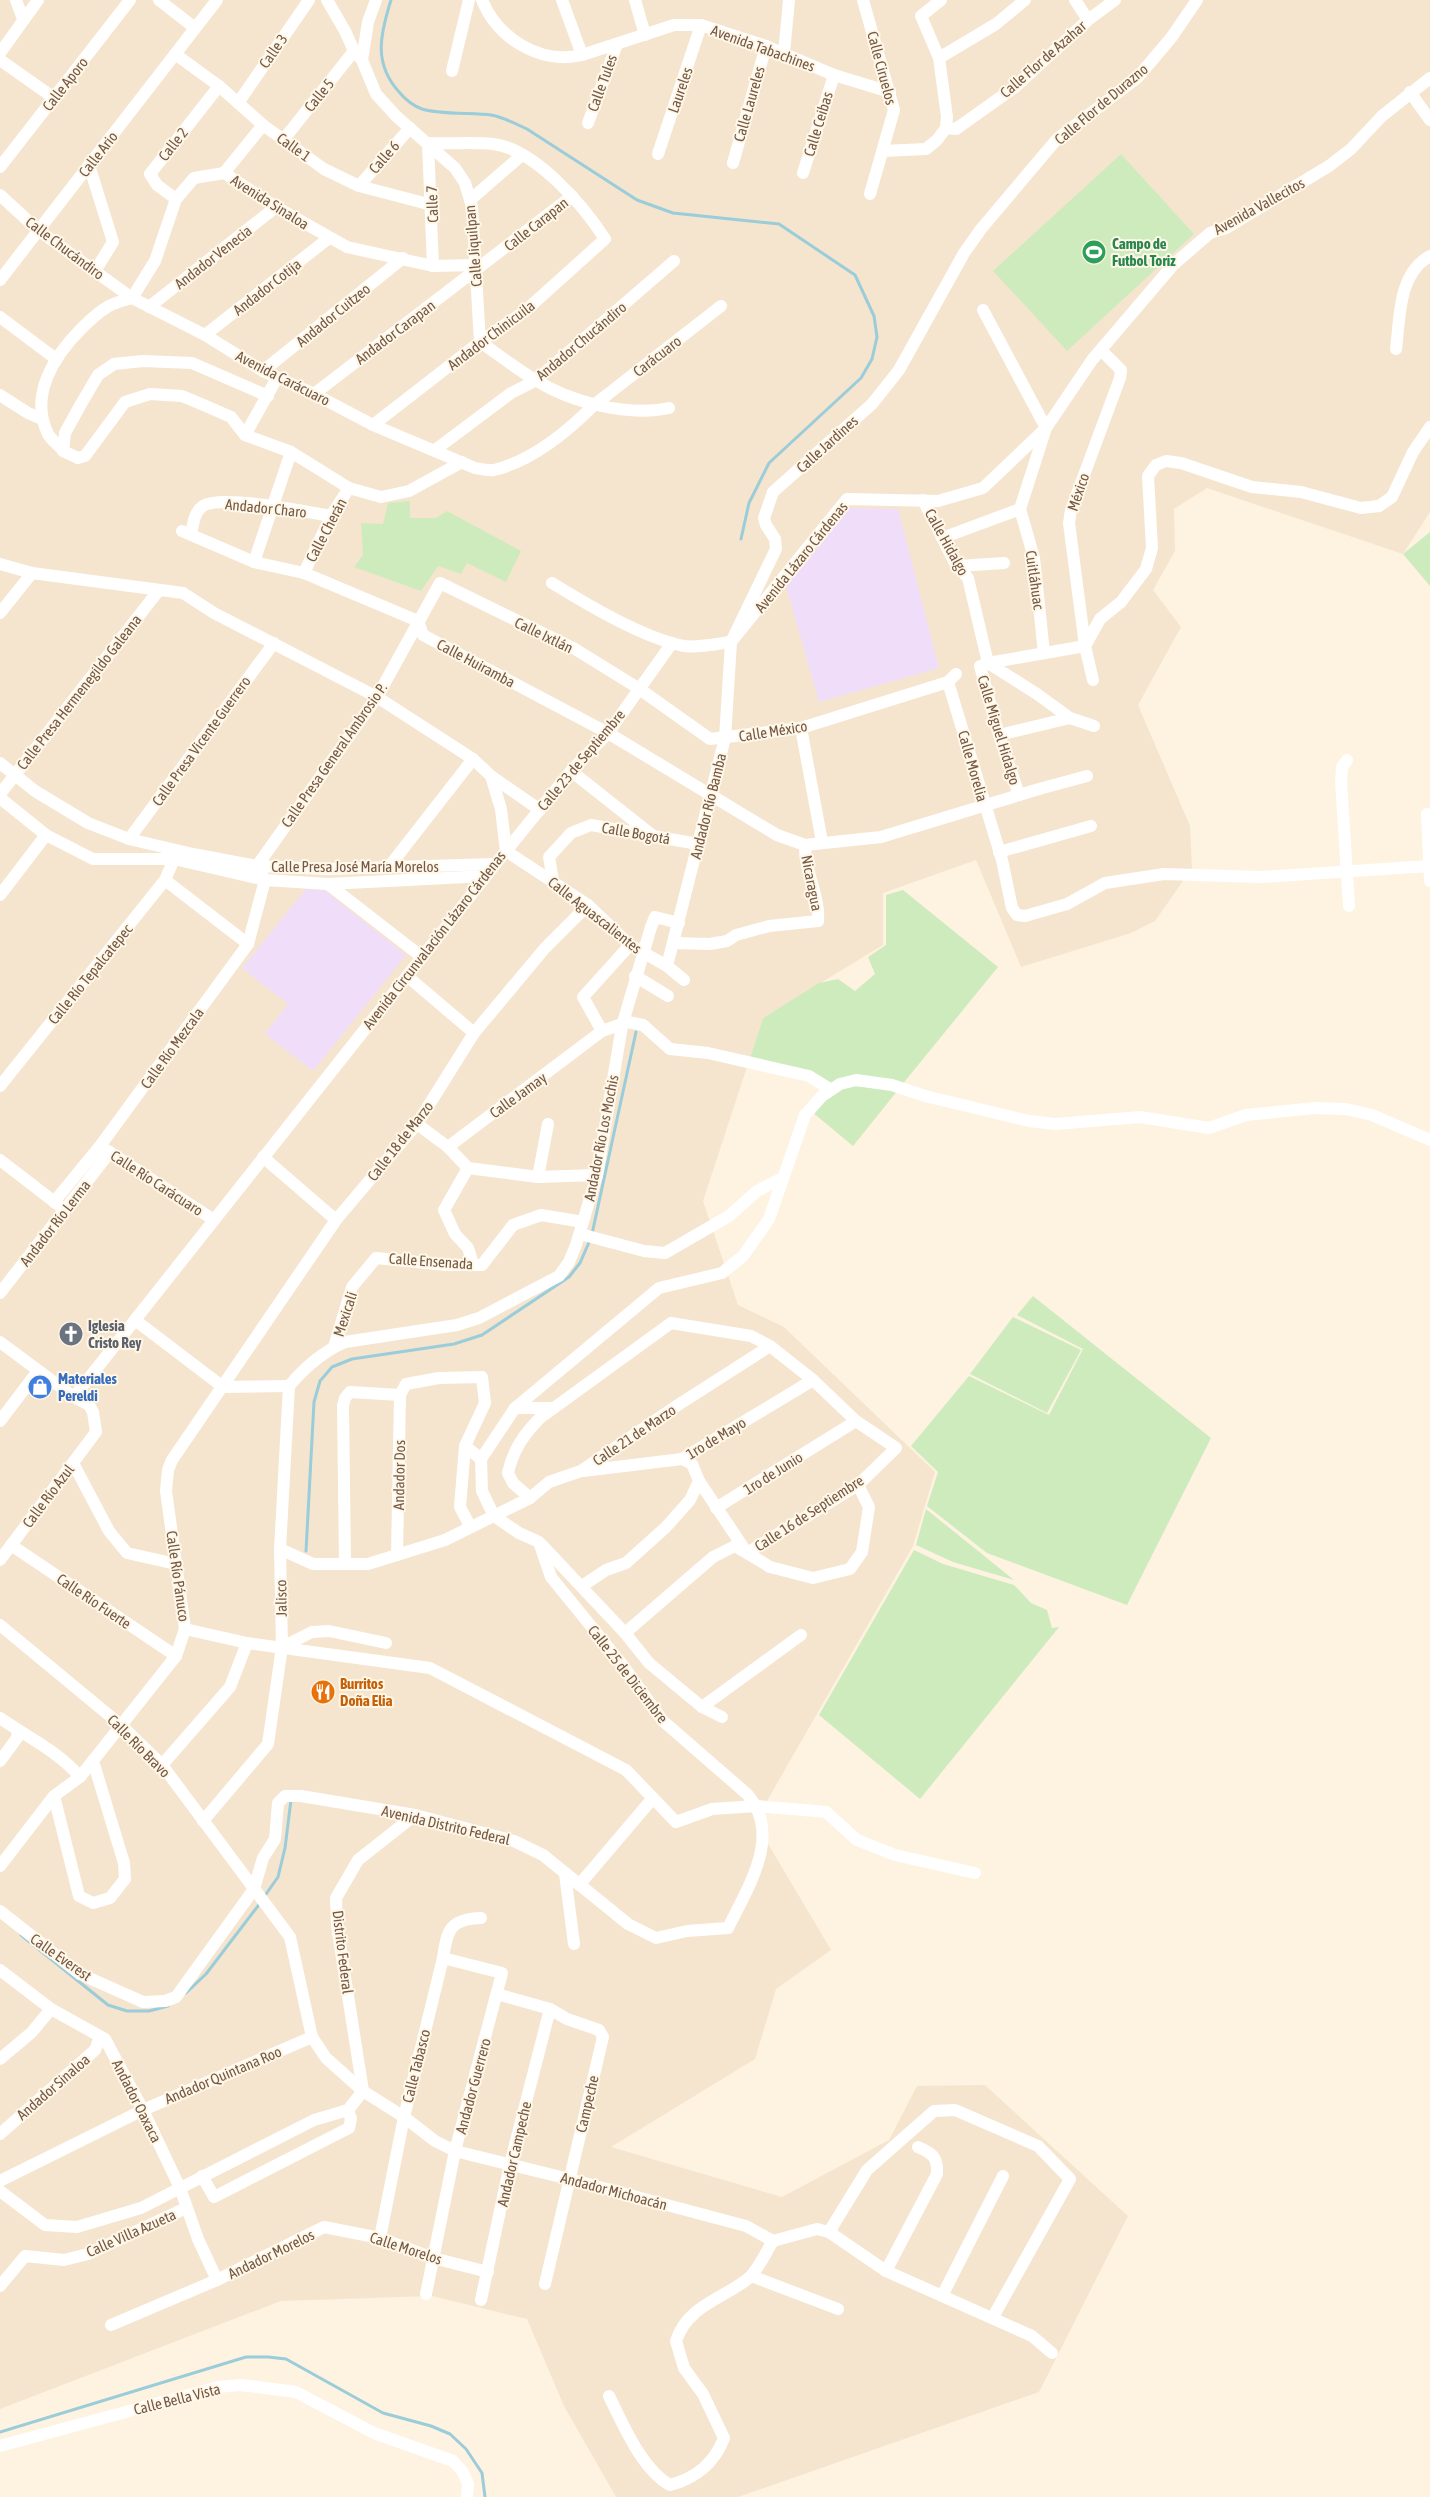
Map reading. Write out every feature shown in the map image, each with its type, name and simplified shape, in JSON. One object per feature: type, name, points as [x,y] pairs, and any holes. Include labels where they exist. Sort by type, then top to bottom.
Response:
[{"type":"street","points":[[16,0],[23,19]]},
{"type":"street","points":[[0,53],[38,0]]},
{"type":"street","name":"Calle Aporo","points":[[0,167],[130,0]]},
{"type":"street","points":[[159,0],[195,28]]},
{"type":"street","name":"Calle Ario","points":[[0,280],[217,0]]},
{"type":"street","name":"Calle 3","points":[[238,103],[309,0]]},
{"type":"street","name":"Calle Jiquilpan","points":[[328,0],[346,31],[376,94],[396,116],[455,168],[465,183],[470,200],[480,342]]},
{"type":"street","points":[[358,56],[376,0]]},
{"type":"street","points":[[452,71],[469,0]]},
{"type":"street","name":"Avenida Tabachines","points":[[482,0],[495,22],[510,38],[528,49],[552,57],[570,58],[582,55],[674,25],[701,26],[766,46],[834,75],[890,92]]},
{"type":"street","points":[[562,0],[582,55]]},
{"type":"street","points":[[635,0],[645,36]]},
{"type":"street","points":[[784,53],[789,0]]},
{"type":"street","name":"Calle Ciruelos","points":[[863,0],[894,110],[870,194]]},
{"type":"street","points":[[883,151],[926,149],[937,140],[946,128],[947,117],[939,58],[921,16],[941,0]]},
{"type":"street","points":[[939,58],[996,24],[1009,5],[1025,0]]},
{"type":"street","points":[[1075,0],[1088,20]]},
{"type":"street","name":"Calle Flor de Azahar","points":[[946,128],[956,129],[1015,86],[1088,20],[1114,0]]},
{"type":"street","name":"Calle Flor de Durazno","points":[[964,253],[1058,139],[1137,78],[1172,38],[1197,0]]},
{"type":"street","name":"Laureles","points":[[658,154],[701,26]]},
{"type":"street","name":"Calle Tules","points":[[588,123],[617,44]]},
{"type":"street","name":"Calle Laureles","points":[[733,163],[766,46]]},
{"type":"street","name":"Calle 1","points":[[175,54],[218,86],[263,125],[324,169],[359,186],[432,205]]},
{"type":"street","name":"Calle 5","points":[[284,139],[358,56]]},
{"type":"street","points":[[0,60],[54,98]]},
{"type":"street","name":"Calle Ceibas","points":[[803,173],[834,75]]},
{"type":"street","name":"Avenida Vallecitos","points":[[1102,351],[1173,265],[1210,233],[1226,228],[1329,166],[1351,149],[1382,116],[1430,78]]},
{"type":"street","name":"Calle 2","points":[[176,199],[157,185],[150,174],[218,86]]},
{"type":"street","points":[[1410,92],[1430,120]]},
{"type":"street","points":[[224,173],[263,125]]},
{"type":"street","name":"Calle 6","points":[[359,186],[410,128]]},
{"type":"street","points":[[428,143],[494,144],[522,155],[572,196]]},
{"type":"street","name":"Calle 7","points":[[428,143],[433,266]]},
{"type":"street","points":[[470,200],[522,155]]},
{"type":"street","points":[[90,165],[113,242],[95,271]]},
{"type":"street","name":"Avenida Sinaloa","points":[[132,298],[155,262],[176,199],[194,178],[224,173],[276,207],[347,247],[433,266],[476,268]]},
{"type":"street","name":"Calle Chucándiro","points":[[0,195],[38,230],[132,298]]},
{"type":"street","name":"Andador Chinicuila","points":[[373,425],[480,342],[525,311],[605,239],[583,206],[572,196]]},
{"type":"street","name":"Calle Carapan","points":[[476,268],[572,196]]},
{"type":"street","name":"Andador Venecia","points":[[149,307],[276,207]]},
{"type":"street","name":"Andador Cotija","points":[[205,335],[329,238]]},
{"type":"street","name":"Calle Jardines","points":[[731,642],[776,549],[775,539],[764,518],[773,492],[872,404],[894,377],[929,320],[964,253]]},
{"type":"street","points":[[1396,350],[1404,289],[1415,267],[1430,256]]},
{"type":"street","name":"Andador Cuitzeo","points":[[263,371],[403,258]]},
{"type":"street","name":"Andador Chucándiro","points":[[435,450],[511,393],[536,381],[674,262]]},
{"type":"street","name":"Andador Carapan","points":[[314,394],[476,268]]},
{"type":"street","points":[[132,298],[110,305],[87,323],[61,349],[45,380],[41,398],[42,419],[49,436],[64,451],[78,458],[85,456],[125,402],[150,394],[182,396],[206,406],[230,417],[245,435],[291,452],[349,488],[380,497],[409,491],[462,462]]},
{"type":"street","name":"Avenida Carácuaro","points":[[132,298],[205,335],[263,371],[314,394],[373,425],[475,468],[493,471],[521,460],[576,423],[594,405]]},
{"type":"street","name":"Carácuaro","points":[[594,405],[721,306]]},
{"type":"street","points":[[942,538],[1020,509],[1046,428],[982,310]]},
{"type":"street","points":[[0,317],[56,360]]},
{"type":"street","points":[[480,342],[536,381],[594,405],[649,412],[669,408]]},
{"type":"street","name":"Avenida Lázaro Cárdenas","points":[[731,642],[847,499],[938,501],[983,488],[1046,428],[1092,360],[1102,351]]},
{"type":"street","name":"México","points":[[1085,646],[1069,523],[1071,510],[1120,378],[1121,370],[1102,351]]},
{"type":"street","points":[[64,451],[65,433],[85,396],[98,375],[114,364],[143,361],[192,363],[268,396]]},
{"type":"street","points":[[245,435],[278,378]]},
{"type":"street","points":[[0,395],[28,413],[42,419]]},
{"type":"street","points":[[1093,680],[1085,646],[1100,619],[1121,602],[1146,569],[1152,548],[1148,476],[1156,465],[1166,461],[1181,463],[1252,487],[1301,492],[1361,508],[1379,506],[1392,497],[1413,452],[1430,428]]},
{"type":"street","points":[[291,452],[254,562],[304,573],[418,621]]},
{"type":"street","name":"Calle Cherán","points":[[304,573],[331,516],[349,488]]},
{"type":"street","name":"Calle Hidalgo","points":[[923,500],[958,566],[968,578],[984,665]]},
{"type":"street","name":"Andador Charo","points":[[254,562],[186,533],[202,507],[212,503],[272,506],[331,516]]},
{"type":"street","name":"Cuitláhuac","points":[[1020,509],[1034,558],[1044,653]]},
{"type":"street","points":[[958,566],[1004,563]]},
{"type":"street","points":[[0,564],[32,573],[183,593],[214,613],[377,697],[473,759],[491,776],[540,810]]},
{"type":"street","points":[[0,613],[32,573]]},
{"type":"street","name":"Calle Presa General Ambrosio P.","points":[[257,866],[377,697],[440,583],[447,587]]},
{"type":"street","points":[[552,583],[580,600],[659,639],[687,646],[731,642]]},
{"type":"street","name":"Calle Ixtlán","points":[[447,587],[575,649],[638,688]]},
{"type":"street","name":"Calle Presa Hermenegildo Galeana","points":[[0,794],[159,590]]},
{"type":"street","name":"Calle Huiramba","points":[[418,621],[423,635],[608,733],[777,835],[805,845]]},
{"type":"street","name":"Andador Río Bamba","points":[[667,966],[725,738],[731,642]]},
{"type":"street","name":"Calle Presa Vicente Guerrero","points":[[129,839],[274,643]]},
{"type":"street","name":"Calle 23 de Septiembre","points":[[506,851],[571,771],[608,733],[638,688],[672,643]]},
{"type":"street","points":[[984,665],[1085,646]]},
{"type":"street","points":[[984,665],[1037,694],[1070,718],[1094,726]]},
{"type":"street","name":"Calle Miguel Hidalgo","points":[[984,665],[999,735],[1019,795]]},
{"type":"street","name":"Calle México","points":[[638,688],[710,739],[800,728],[952,678]]},
{"type":"street","name":"Calle Morelia","points":[[952,678],[984,806],[1000,856],[1012,908],[1017,915],[1025,916],[1067,904],[1105,883],[1164,874],[1261,877],[1430,866]]},
{"type":"street","points":[[999,735],[1050,725],[1070,718]]},
{"type":"street","points":[[800,728],[822,842]]},
{"type":"street","points":[[388,868],[473,759]]},
{"type":"street","points":[[1347,760],[1342,768],[1341,782],[1350,906]]},
{"type":"street","name":"Calle Presa José María Morelos","points":[[0,763],[35,791],[88,823],[129,839],[193,854],[257,866],[328,869],[495,864]]},
{"type":"street","points":[[571,771],[654,836]]},
{"type":"street","name":"Avenida Circunvalación Lázaro Cárdenas","points":[[74,1397],[506,851],[500,809],[491,776]]},
{"type":"street","points":[[805,845],[881,837],[1087,776]]},
{"type":"street","name":"Calle Presa José María Morelos","points":[[0,798],[46,835],[93,859],[174,859],[265,880],[328,884],[486,876]]},
{"type":"street","points":[[1427,814],[1430,881]]},
{"type":"street","name":"Calle Bogotá","points":[[553,880],[549,858],[571,833],[591,825],[698,844]]},
{"type":"street","points":[[1000,856],[1091,826]]},
{"type":"street","points":[[0,895],[4,881],[46,835]]},
{"type":"street","name":"Nicaragua","points":[[673,943],[718,943],[769,926],[818,921],[819,908],[805,862],[805,845]]},
{"type":"street","name":"Calle Aguascalientes","points":[[506,851],[553,880],[588,905],[630,945],[667,966],[684,980]]},
{"type":"street","name":"Calle Río Tepalcatepec","points":[[0,1085],[165,880],[174,859]]},
{"type":"street","points":[[257,866],[265,880]]},
{"type":"street","points":[[165,880],[248,944]]},
{"type":"street","name":"Calle Río Mezcala","points":[[105,1149],[248,944],[265,880]]},
{"type":"street","points":[[328,884],[422,957]]},
{"type":"street","name":"Calle 18 de Marzo","points":[[223,1387],[336,1220],[417,1124],[474,1033],[545,948],[588,905]]},
{"type":"street","name":"Andador Río Los Mochis","points":[[289,1386],[308,1366],[334,1347],[345,1342],[458,1325],[479,1318],[559,1276],[569,1262],[583,1231],[597,1174],[622,1026],[635,976],[655,916],[679,923]]},
{"type":"street","points":[[602,1031],[584,997],[630,945]]},
{"type":"street","points":[[407,976],[474,1033]]},
{"type":"street","points":[[635,976],[668,996]]},
{"type":"street","name":"Calle Jamay","points":[[448,1146],[602,1031],[622,1026],[628,1022],[643,1025],[670,1049],[708,1053],[809,1076],[830,1089]]},
{"type":"street","points":[[722,1717],[702,1707],[649,1663],[625,1633],[539,1542],[519,1533],[494,1516],[482,1491],[481,1459],[515,1408],[658,1288],[722,1273],[743,1256],[769,1219],[805,1115],[830,1089],[856,1080],[892,1085],[926,1096],[1029,1121],[1054,1124],[1140,1117],[1210,1128],[1246,1115],[1315,1108],[1346,1109],[1372,1115],[1430,1140]]},
{"type":"street","points":[[417,1124],[448,1146],[468,1168],[538,1177],[597,1174]]},
{"type":"street","points":[[538,1177],[548,1124]]},
{"type":"street","name":"Andador Río Lerma","points":[[0,1293],[59,1206],[105,1149]]},
{"type":"street","name":"Calle Río Carácuaro","points":[[105,1149],[214,1220]]},
{"type":"street","points":[[263,1157],[336,1220]]},
{"type":"street","points":[[0,1160],[59,1206]]},
{"type":"street","points":[[468,1168],[444,1210],[455,1234],[468,1248],[473,1264]]},
{"type":"street","points":[[583,1231],[604,1241],[644,1251],[665,1253],[729,1216],[757,1191],[783,1178]]},
{"type":"street","name":"Calle Ensenada","points":[[376,1258],[448,1265],[482,1265],[513,1226],[542,1215],[583,1231]]},
{"type":"street","name":"Mexicali","points":[[334,1347],[352,1287],[376,1258]]},
{"type":"street","points":[[136,1320],[223,1387],[289,1386]]},
{"type":"street","points":[[530,1498],[513,1483],[508,1473],[510,1464],[526,1432],[554,1408],[671,1323],[751,1336],[770,1346],[812,1380],[856,1421]]},
{"type":"street","points":[[0,1342],[74,1397]]},
{"type":"street","name":"Calle 21 de Marzo","points":[[282,1550],[313,1564],[345,1562],[368,1564],[445,1540],[530,1498],[549,1482],[581,1471],[678,1405],[770,1346]]},
{"type":"street","points":[[0,1421],[38,1371]]},
{"type":"street","points":[[345,1562],[343,1406],[345,1398],[350,1392],[400,1394],[406,1384],[423,1379],[482,1377],[485,1403],[465,1446],[460,1507],[470,1526]]},
{"type":"street","name":"1ro de Mayo","points":[[581,1471],[682,1459],[812,1380]]},
{"type":"street","name":"Jalisco","points":[[204,1821],[268,1744],[282,1647],[282,1550],[289,1386]]},
{"type":"street","name":"Calle Río Pánuco","points":[[0,1866],[54,1796],[80,1778],[176,1656],[185,1629],[166,1491],[168,1470],[172,1460],[223,1387]]},
{"type":"street","name":"Andador Dos","points":[[397,1555],[400,1394]]},
{"type":"street","name":"Calle Río Azul","points":[[4,1552],[96,1432],[93,1412],[89,1405],[74,1397]]},
{"type":"street","points":[[515,1408],[554,1408]]},
{"type":"street","name":"Calle 16 de Septiembre","points":[[625,1633],[713,1557],[735,1546],[747,1553],[858,1485],[896,1448],[856,1421]]},
{"type":"street","name":"1ro de Junio","points":[[716,1508],[856,1421]]},
{"type":"street","points":[[465,1446],[481,1459]]},
{"type":"street","points":[[682,1459],[692,1464],[699,1481],[747,1553],[770,1567],[813,1578],[850,1569],[862,1552],[869,1507],[858,1485]]},
{"type":"street","points":[[73,1463],[109,1531],[127,1552],[176,1564]]},
{"type":"street","points":[[582,1586],[606,1570],[626,1563],[640,1551],[666,1527],[690,1500],[699,1481]]},
{"type":"street","name":"Calle 25 de Diciembre","points":[[539,1542],[551,1577],[621,1662],[663,1721],[747,1794],[758,1806]]},
{"type":"street","name":"Calle Río Fuerte","points":[[4,1552],[176,1656]]},
{"type":"street","name":"Calle Río Bravo","points":[[0,1625],[122,1726],[162,1766],[272,1914]]},
{"type":"street","points":[[185,1629],[247,1643],[430,1668],[626,1770],[676,1822],[712,1809],[758,1806],[826,1812],[857,1840],[895,1855],[975,1873]]},
{"type":"street","points":[[282,1647],[312,1632],[329,1630],[386,1643]]},
{"type":"street","points":[[702,1707],[801,1635]]},
{"type":"street","points":[[162,1766],[230,1687],[247,1643]]},
{"type":"street","points":[[0,1718],[50,1749],[71,1767],[80,1778]]},
{"type":"street","points":[[0,1761],[17,1738],[18,1730]]},
{"type":"street","points":[[54,1796],[79,1896],[93,1903],[110,1898],[125,1879],[124,1863],[93,1761]]},
{"type":"street","name":"Avenida Distrito Federal","points":[[255,1891],[263,1858],[275,1839],[278,1803],[285,1796],[301,1796],[415,1815],[514,1840],[543,1855],[628,1924],[656,1938],[687,1931],[728,1928],[746,1890],[762,1848],[762,1818],[758,1806]]},
{"type":"street","points":[[579,1885],[653,1798]]},
{"type":"street","name":"Distrito Federal","points":[[363,2091],[337,1926],[336,1898],[358,1860],[415,1815]]},
{"type":"street","points":[[565,1874],[574,1944]]},
{"type":"street","name":"Calle Everest","points":[[0,1911],[80,1974],[143,2002],[165,2001],[176,1997],[255,1891]]},
{"type":"street","name":"Andador Michoacán","points":[[272,1914],[290,1937],[312,2036],[326,2058],[363,2091],[404,2116],[436,2141],[455,2151],[746,2226],[773,2241]]},
{"type":"street","name":"Calle Tabasco","points":[[380,2238],[404,2116],[443,1958],[446,1936],[454,1925],[463,1918],[480,1918]]},
{"type":"street","name":"Andador Guerrero","points":[[426,2294],[455,2151],[502,1973],[443,1958]]},
{"type":"street","name":"Andador Oaxaca","points":[[0,1974],[51,2010],[105,2039],[143,2110],[180,2188],[186,2208],[217,2280]]},
{"type":"street","name":"Campeche","points":[[497,1994],[550,2009],[567,2019],[599,2030],[603,2037],[545,2284]]},
{"type":"street","name":"Andador Campeche","points":[[480,2300],[488,2272],[510,2164],[550,2009]]},
{"type":"street","points":[[0,2059],[31,2033],[51,2010]]},
{"type":"street","name":"Andador Quintana Roo","points":[[0,2181],[143,2110],[312,2036]]},
{"type":"street","name":"Andador Sinaloa","points":[[0,2134],[95,2050],[100,2037]]},
{"type":"street","points":[[0,2192],[45,2225],[77,2227],[141,2208],[314,2120],[348,2110],[363,2091]]},
{"type":"street","points":[[202,2176],[214,2197],[349,2128],[351,2119],[348,2110]]},
{"type":"street","points":[[829,2232],[867,2170],[934,2110],[955,2110],[1038,2146],[1070,2179],[993,2317]]},
{"type":"street","points":[[886,2271],[937,2174],[938,2162],[932,2154],[918,2146]]},
{"type":"street","points":[[942,2296],[1003,2176]]},
{"type":"street","name":"Calle Villa Azueta","points":[[0,2286],[25,2256],[64,2260],[88,2254],[186,2208]]},
{"type":"street","name":"Calle Morelos","points":[[324,2227],[380,2238],[433,2258],[488,2272]]},
{"type":"street","name":"Andador Morelos","points":[[111,2325],[217,2280],[324,2227]]},
{"type":"street","points":[[609,2396],[629,2437],[660,2479],[670,2485],[685,2481],[710,2464],[724,2438],[702,2394],[684,2368],[676,2341],[686,2321],[715,2298],[750,2276],[773,2241],[816,2228],[829,2232],[886,2271],[1032,2336],[1052,2353]]},
{"type":"street","points":[[750,2276],[838,2309]]},
{"type":"street","name":"Calle Bella Vista","points":[[0,2446],[218,2388],[241,2385],[270,2388],[296,2392],[374,2433],[453,2461],[463,2472],[468,2484],[467,2497]]},
{"type":"shaded area","points":[[0,0],[1430,0],[1430,512],[1403,554],[1207,488],[1174,509],[1175,551],[1153,590],[1181,627],[1138,705],[1190,826],[1192,868],[1155,921],[1131,933],[1021,967],[976,860],[883,893],[883,945],[763,1018],[703,1201],[738,1305],[784,1327],[935,1472],[913,1546],[755,1822],[831,1950],[776,1989],[755,2059],[611,2147],[782,2197],[889,2140],[917,2086],[985,2085],[1128,2216],[1039,2392],[738,2497],[616,2497],[564,2406],[527,2319],[432,2296],[281,2301],[0,2409]]},
{"type":"shaded area","points":[[849,508],[898,509],[939,668],[819,702],[786,586]]},
{"type":"shaded area","points":[[306,889],[324,890],[406,955],[313,1071],[265,1034],[288,1004],[242,968]]},
{"type":"green space","name":"Campo de Futbol Toriz","points":[[1121,154],[1194,234],[1067,351],[993,271]]},
{"type":"green space","points":[[410,501],[410,518],[436,518],[447,511],[521,551],[506,582],[467,563],[461,574],[438,566],[421,591],[354,567],[363,555],[361,523],[383,524],[388,503]]},
{"type":"green space","points":[[1430,532],[1430,586],[1403,554]]},
{"type":"green space","points":[[903,890],[998,967],[901,1086],[865,1079],[830,1087],[749,1061],[763,1018],[819,983],[838,979],[855,991],[875,974],[868,957],[886,945],[886,895]]},
{"type":"green space","points":[[841,1085],[898,1090],[853,1146],[811,1111]]},
{"type":"green space","points":[[1033,1296],[1211,1438],[1127,1605],[987,1553],[927,1506],[938,1472],[911,1446],[969,1376],[1049,1415],[1083,1349],[1017,1315]]},
{"type":"green space","points":[[1013,1317],[1081,1350],[1047,1413],[970,1374]]},
{"type":"green space","points":[[926,1509],[1014,1580],[953,1562],[916,1545]]},
{"type":"green space","points":[[914,1550],[943,1564],[1014,1585],[1031,1603],[1047,1610],[1052,1628],[1059,1627],[920,1799],[819,1715]]},
{"type":"waterway","points":[[391,0],[382,37],[382,60],[391,82],[404,98],[416,106],[428,111],[500,117],[527,129],[637,200],[673,213],[779,224],[855,275],[874,316],[877,337],[872,359],[861,378],[769,463],[749,503],[741,539]]},
{"type":"waterway","points":[[592,1234],[636,1032]]},
{"type":"waterway","points":[[306,1551],[314,1402],[320,1381],[332,1367],[352,1359],[454,1344],[482,1335],[569,1277],[580,1263],[590,1240]]},
{"type":"waterway","points":[[264,1897],[278,1877],[285,1848],[291,1800]]},
{"type":"waterway","points":[[186,1993],[206,1974],[261,1902]]},
{"type":"waterway","points":[[21,1935],[108,2005],[127,2011],[149,2011],[168,2006]]},
{"type":"waterway","points":[[0,2432],[246,2357],[286,2359],[383,2413],[431,2426],[450,2434],[466,2449],[482,2473],[485,2497]]},
{"type":"place","name":"Campo de Futbol Toriz","points":[[1094,252]]},
{"type":"place","name":"Iglesia Cristo Rey","points":[[71,1334]]},
{"type":"place","name":"Materiales Pereldi","points":[[40,1387]]},
{"type":"place","name":"Burritos Doña Elia","points":[[323,1692]]}]
